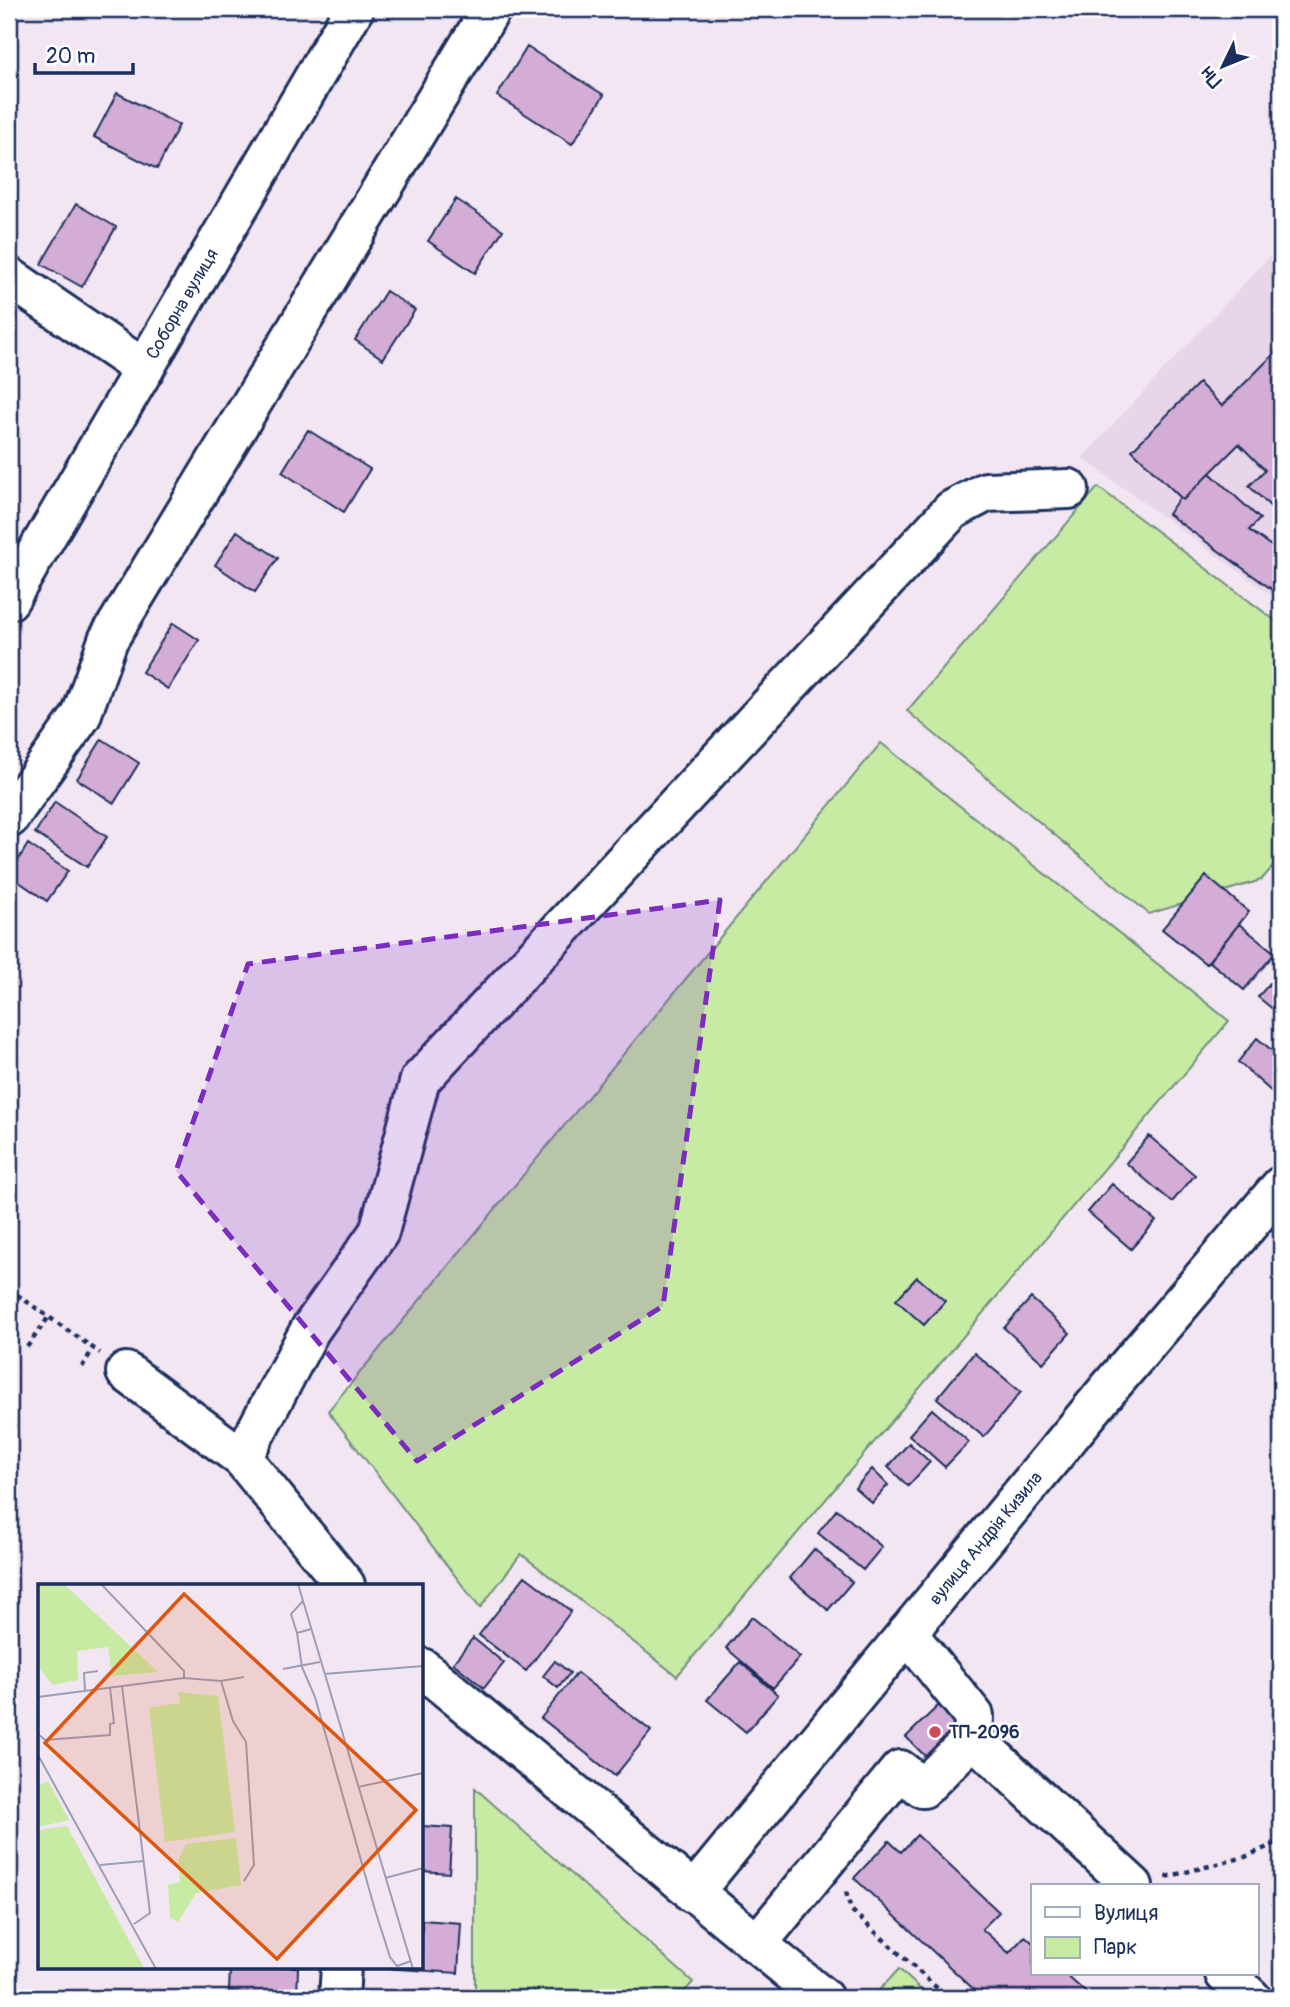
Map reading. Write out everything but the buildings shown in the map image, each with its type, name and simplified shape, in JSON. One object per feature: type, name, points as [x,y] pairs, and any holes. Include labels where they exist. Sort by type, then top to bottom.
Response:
[{"type":"street","name":"Соборна вулиця","points":[[9,600],[354,9]]},
{"type":"street","points":[[9,818],[81,716],[108,640],[491,9]]},
{"type":"street","points":[[9,277],[144,369]]},
{"type":"street","points":[[242,1458],[310,1330],[379,1232],[420,1080],[951,510],[986,492],[1069,489]]},
{"type":"street","name":"вулиця Андрія Кизила","points":[[694,1893],[1110,1387],[1281,1186]]},
{"type":"street","points":[[126,1372],[242,1458],[344,1584]]},
{"type":"street","points":[[757,1944],[900,1770],[923,1788],[973,1738],[974,1716],[907,1633]]},
{"type":"street","points":[[424,1670],[823,1998]]},
{"type":"street","points":[[973,1738],[1130,1884]]},
{"type":"street","points":[[339,1998],[341,1968]]},
{"type":"street","points":[[1227,1976],[1251,1998]]},
{"type":"path","points":[[9,1289],[126,1372]]},
{"type":"path","points":[[27,1347],[48,1318]]},
{"type":"path","points":[[82,1367],[93,1349]]},
{"type":"path","points":[[1140,1884],[1245,1857],[1281,1840]]},
{"type":"path","points":[[835,1850],[851,1910],[948,1998]]},
{"type":"highlighted area","points":[[720,900],[663,1306],[417,1461],[176,1171],[248,964]]},
{"type":"shaded area","points":[[1281,244],[1281,602],[1082,458]]},
{"type":"green space","points":[[1098,487],[1281,625],[1281,858],[1261,880],[1149,914],[907,711]]},
{"type":"green space","points":[[881,743],[1229,1021],[677,1676],[521,1554],[480,1608],[328,1411]]},
{"type":"green space","points":[[475,1788],[693,1982],[679,1998],[475,1998]]},
{"type":"green space","points":[[899,1969],[930,1998],[872,1998]]},
{"type":"place","name":"ТП-2096","points":[[935,1732]]}]
